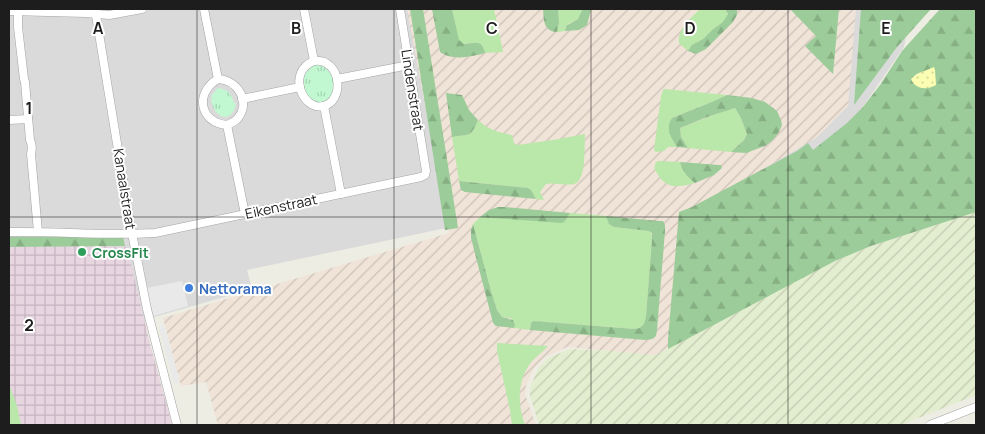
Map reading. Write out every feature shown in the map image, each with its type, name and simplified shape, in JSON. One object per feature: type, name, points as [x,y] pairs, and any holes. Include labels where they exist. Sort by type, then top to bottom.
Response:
[{"type":"street","points":[[9,11],[86,13],[95,11],[108,15],[142,9]]},
{"type":"street","points":[[204,9],[218,80]]},
{"type":"street","points":[[304,9],[314,61]]},
{"type":"street","name":"Lindenstraat","points":[[400,9],[426,171]]},
{"type":"street","name":"Kanaalstraat","points":[[95,11],[146,309],[177,425]]},
{"type":"street","points":[[18,12],[38,232]]},
{"type":"street","points":[[314,61],[328,64],[334,70],[338,79],[336,96],[324,106],[310,103],[303,97],[300,87],[299,78],[302,69],[314,61]]},
{"type":"street","points":[[338,79],[409,65]]},
{"type":"street","points":[[218,80],[232,83],[238,88],[242,98],[242,107],[238,118],[227,125],[221,125],[211,120],[203,104],[206,89],[218,80]]},
{"type":"street","points":[[242,98],[300,87]]},
{"type":"street","points":[[324,106],[341,194]]},
{"type":"street","points":[[9,120],[28,119]]},
{"type":"street","points":[[227,125],[245,214]]},
{"type":"street","name":"Eikenstraat","points":[[9,232],[155,233],[421,177],[425,175],[426,171]]},
{"type":"street","points":[[930,425],[976,406]]},
{"type":"shaded area","points":[[9,9],[911,9],[904,47],[823,165],[451,227],[247,270],[252,289],[144,320],[127,247],[9,246]]},
{"type":"shaded area","points":[[407,9],[856,9],[848,106],[816,138],[704,204],[696,333],[655,355],[567,347],[545,357],[535,367],[526,386],[525,394],[536,425],[218,425],[206,382],[181,386],[163,318],[449,233]]},
{"type":"shaded area","points":[[452,9],[494,9],[503,52],[485,53],[480,44],[466,44],[459,41],[456,35]]},
{"type":"shaded area","points":[[558,9],[583,9],[578,19],[565,27],[565,31],[557,32],[559,23]]},
{"type":"shaded area","points":[[700,9],[725,9],[728,15],[725,21],[703,39],[692,45],[688,51],[679,43],[680,33],[685,24]]},
{"type":"shaded area","points":[[663,90],[727,95],[672,118],[669,129],[677,147],[668,147],[664,151],[656,152],[654,150]]},
{"type":"shaded area","points":[[735,108],[747,134],[744,140],[731,152],[688,148],[681,137],[680,128]]},
{"type":"shaded area","points":[[478,120],[494,130],[512,135],[514,143],[517,145],[585,134],[584,162],[581,176],[574,184],[546,184],[540,192],[544,200],[536,199],[531,190],[527,188],[459,181],[452,137],[469,134]]},
{"type":"shaded area","points":[[656,162],[680,162],[682,169],[695,183],[673,186],[664,182],[655,169]]},
{"type":"shaded area","points":[[976,212],[976,395],[901,425],[539,425],[530,396],[530,388],[538,368],[548,358],[570,349],[655,355],[835,261],[871,246]]},
{"type":"shaded area","points":[[570,213],[606,216],[614,227],[651,232],[646,316],[644,324],[639,328],[533,321],[530,330],[514,328],[515,325],[511,318],[502,317],[497,310],[473,224],[480,217],[565,221]]},
{"type":"shaded area","points":[[37,244],[127,247],[172,425],[9,425],[9,246]]},
{"type":"shaded area","name":"Nettorama","points":[[182,281],[188,306],[153,316],[147,288]]},
{"type":"shaded area","points":[[164,325],[180,382],[174,384],[159,327]]},
{"type":"shaded area","points":[[497,343],[548,346],[533,360],[521,383],[520,400],[525,425],[512,425]]},
{"type":"shaded area","points":[[9,384],[17,406],[21,425],[9,425]]},
{"type":"green space","points":[[410,9],[423,9],[458,228],[445,230]]},
{"type":"green space","points":[[432,9],[452,9],[459,40],[464,44],[480,44],[485,53],[468,57],[450,57],[440,52]]},
{"type":"green space","points":[[543,9],[558,9],[559,23],[557,32],[549,30],[547,27],[544,21]]},
{"type":"green space","points":[[583,9],[591,10],[587,25],[579,30],[565,31],[566,26],[578,19]]},
{"type":"green space","points":[[725,9],[737,9],[737,15],[733,22],[706,49],[696,54],[688,51],[692,45],[703,39],[723,22],[728,14]]},
{"type":"green space","points":[[790,9],[839,9],[833,74],[805,46],[816,36]]},
{"type":"green space","points":[[861,9],[931,9],[897,47],[854,105]]},
{"type":"green space","points":[[940,9],[976,9],[976,212],[871,246],[835,261],[668,349],[679,212],[692,207],[797,151],[808,143],[813,150],[847,123],[863,107],[902,51]],"holes":[[[935,70],[929,88],[922,88],[914,76],[919,73]]]},
{"type":"green space","points":[[315,64],[327,68],[333,78],[334,90],[332,95],[322,102],[311,100],[304,91],[304,73]]},
{"type":"green space","points":[[218,88],[228,92],[234,103],[236,103],[232,114],[228,116],[224,117],[217,113],[211,103],[212,95]]},
{"type":"green space","points":[[446,93],[462,95],[469,110],[478,120],[469,134],[452,137]]},
{"type":"green space","points":[[727,95],[752,98],[765,102],[777,111],[782,125],[772,141],[765,146],[746,153],[731,152],[744,140],[747,134],[735,108],[680,128],[681,137],[688,148],[677,147],[669,129],[672,118]]},
{"type":"green space","points":[[680,162],[721,165],[722,168],[714,175],[695,183],[682,169]]},
{"type":"green space","points":[[459,181],[528,188],[536,199],[465,192],[461,190]]},
{"type":"green space","points":[[498,207],[570,213],[562,223],[480,217],[489,210]]},
{"type":"green space","points":[[606,216],[663,221],[665,225],[655,337],[645,340],[530,330],[533,321],[635,329],[643,325],[646,316],[652,233],[649,231],[614,227],[609,224]]},
{"type":"green space","points":[[473,224],[497,310],[502,317],[513,320],[514,328],[496,326],[493,323],[471,238]]},
{"type":"green space","points":[[9,237],[123,237],[125,246],[9,247]]},
{"type":"sand","points":[[934,67],[936,85],[922,88],[913,83],[911,79],[917,74]]},
{"type":"place","name":"CrossFit","points":[[82,252]]},
{"type":"place","name":"Nettorama","points":[[189,288]]}]
